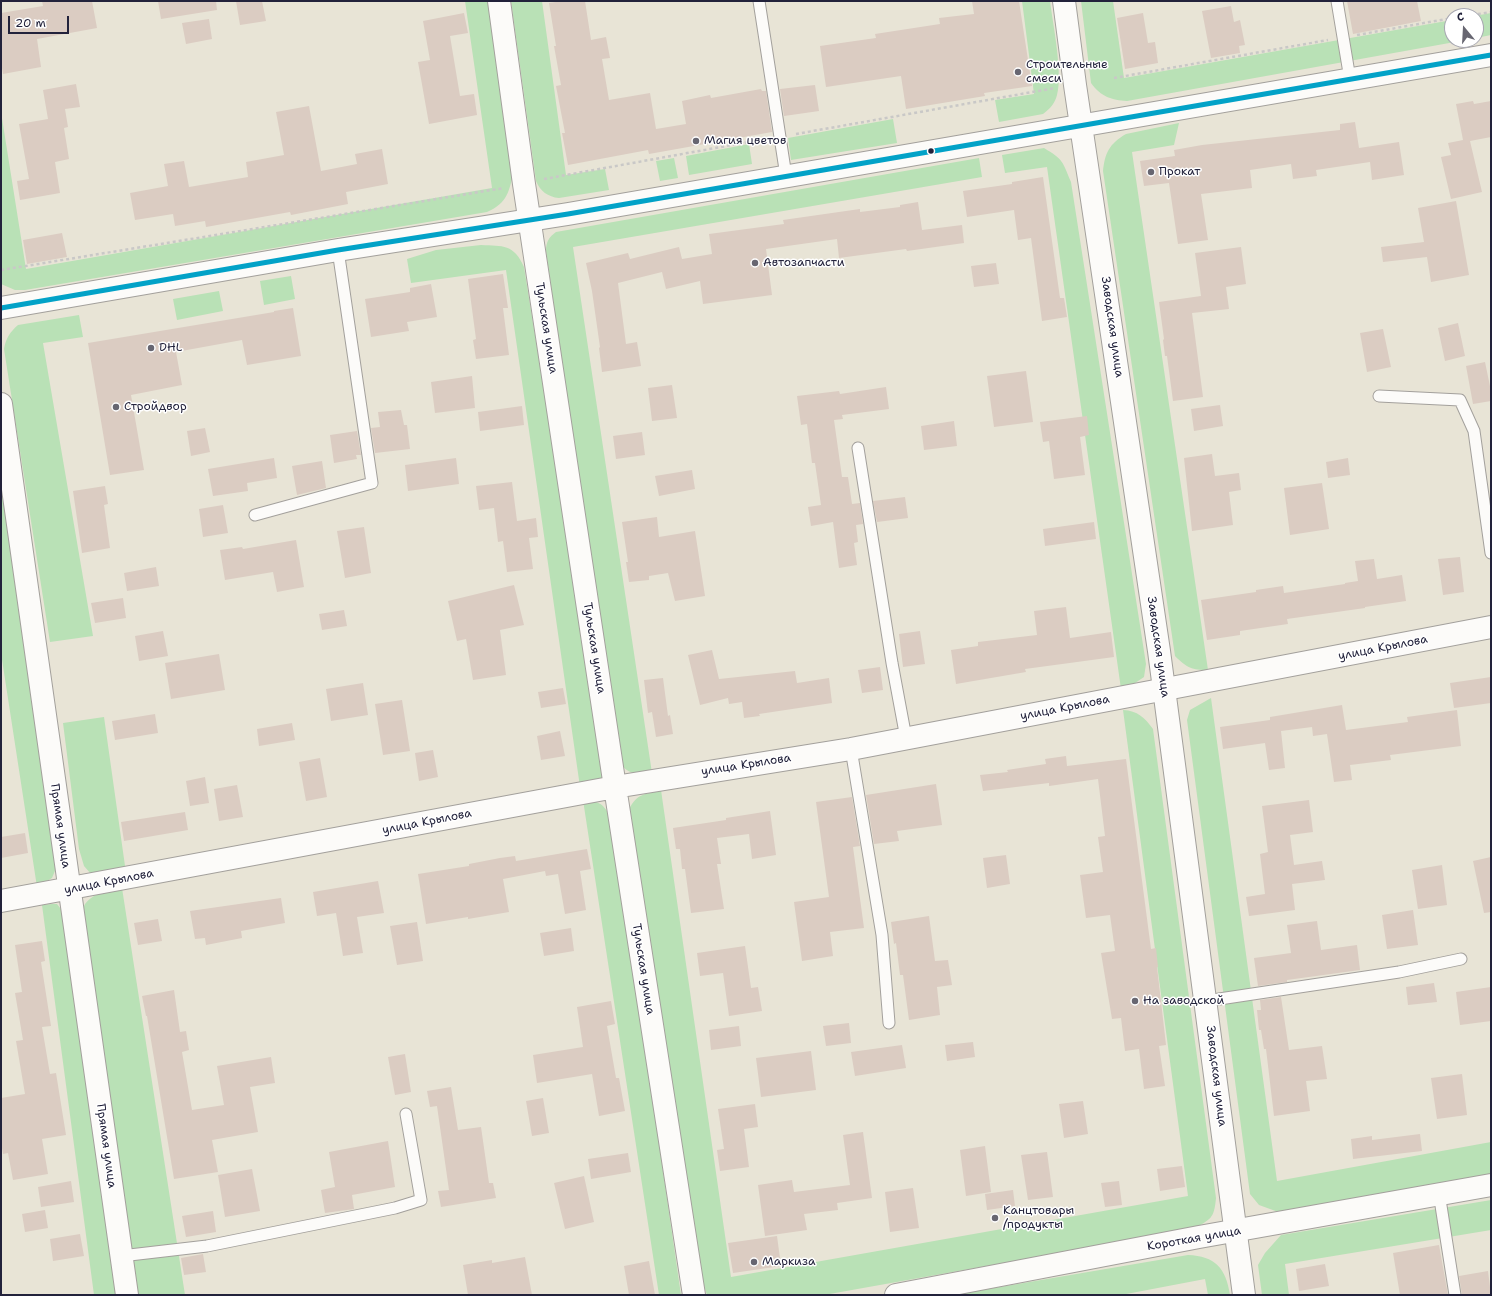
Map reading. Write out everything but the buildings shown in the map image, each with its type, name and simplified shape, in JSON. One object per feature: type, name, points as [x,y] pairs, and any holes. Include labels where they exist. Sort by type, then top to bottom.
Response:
[{"type":"street","name":"Тульская улица","points":[[499,1],[530,220],[615,787],[694,1295]]},
{"type":"street","name":"Заводская улица","points":[[1064,1],[1164,690],[1244,1295]]},
{"type":"street","points":[[1,308],[338,250],[530,220],[1491,55]]},
{"type":"street","name":"Прямая улица","points":[[1,404],[127,1295]]},
{"type":"street","name":"улица Крылова","points":[[1,901],[615,787],[906,738],[1491,627]]},
{"type":"street","name":"Короткая улица","points":[[897,1295],[1491,1184]]},
{"type":"lane","points":[[759,1],[786,176]]},
{"type":"lane","points":[[1337,1],[1350,79]]},
{"type":"lane","points":[[256,515],[372,483],[338,250]]},
{"type":"lane","points":[[1379,396],[1460,400],[1474,431],[1491,553]]},
{"type":"lane","points":[[858,448],[892,663],[906,738]]},
{"type":"lane","points":[[850,748],[882,935],[889,1023]]},
{"type":"lane","points":[[1206,1001],[1399,972],[1461,959]]},
{"type":"lane","points":[[121,1256],[207,1246],[395,1208],[421,1200],[406,1114]]},
{"type":"lane","points":[[1439,1193],[1455,1295]]},
{"type":"path","points":[[1114,78],[1444,19]]},
{"type":"green space","points":[[465,1],[492,1],[514,170],[509,190],[499,205],[487,212],[25,290],[15,290],[1,284],[1,112],[26,269],[492,188]]},
{"type":"green space","points":[[511,1],[542,1],[566,175],[605,169],[609,190],[559,198],[548,195],[542,191],[538,185],[536,181]]},
{"type":"green space","points":[[1022,1],[1050,1],[1058,62],[1059,86],[1055,101],[1043,114],[999,122],[995,100],[1034,94]]},
{"type":"green space","points":[[1081,1],[1113,1],[1124,78],[1444,21],[1444,44],[1127,101],[1112,99],[1103,95],[1091,83]]},
{"type":"green space","points":[[1491,13],[1491,35],[1484,36],[1484,14]]},
{"type":"green space","points":[[893,119],[897,143],[791,160],[788,138]]},
{"type":"green space","points":[[1179,123],[1174,145],[1132,152],[1208,670],[1190,668],[1175,656],[1103,171],[1105,159],[1112,145],[1126,134]]},
{"type":"green space","points":[[749,144],[752,164],[689,175],[686,156]]},
{"type":"green space","points":[[1044,148],[1059,158],[1071,182],[1146,664],[1144,677],[1129,687],[1121,689],[1047,167],[1005,173],[1002,155]]},
{"type":"green space","points":[[674,158],[678,178],[660,181],[656,161]]},
{"type":"green space","points":[[979,158],[982,177],[573,247],[652,773],[637,774],[630,772],[619,762],[546,251],[548,240],[556,232]]},
{"type":"green space","points":[[481,245],[502,246],[512,250],[520,259],[524,267],[606,776],[601,784],[580,787],[506,270],[411,283],[407,259],[436,250]]},
{"type":"green space","points":[[291,276],[295,299],[264,305],[260,281]]},
{"type":"green space","points":[[219,291],[223,311],[177,320],[173,299]]},
{"type":"green space","points":[[79,315],[83,337],[43,343],[93,636],[50,642],[4,349],[9,336],[18,325]]},
{"type":"green space","points":[[1,466],[57,866],[52,878],[37,887],[1,653]]},
{"type":"green space","points":[[1211,698],[1277,1181],[1491,1142],[1491,1176],[1281,1213],[1259,1205],[1250,1194],[1187,720],[1190,710]]},
{"type":"green space","points":[[1123,710],[1137,713],[1147,721],[1153,729],[1216,1198],[1213,1214],[1204,1223],[1193,1229],[824,1295],[707,1295],[701,1277],[629,809],[632,804],[642,795],[661,790],[731,1277],[1188,1196]]},
{"type":"green space","points":[[104,717],[126,873],[91,874],[84,866],[79,849],[63,723]]},
{"type":"green space","points":[[583,800],[601,804],[612,819],[681,1295],[659,1295]]},
{"type":"green space","points":[[122,888],[185,1295],[138,1295],[83,922],[83,909],[89,900],[99,894]]},
{"type":"green space","points":[[57,904],[64,913],[119,1295],[94,1295],[42,905]]},
{"type":"green space","points":[[1491,1200],[1491,1230],[1285,1264],[1289,1295],[1262,1295],[1258,1265],[1265,1253],[1281,1235]]},
{"type":"green space","points":[[1188,1255],[1205,1258],[1218,1265],[1226,1278],[1230,1295],[1208,1295],[1205,1279],[1121,1295],[953,1295]]},
{"type":"transit line","points":[[1,308],[338,250],[568,214],[1491,55]]},
{"type":"place","name":"Строительные смеси","points":[[1018,72]]},
{"type":"place","name":"Магия цветов","points":[[696,141]]},
{"type":"place","name":"Прокат","points":[[1151,172]]},
{"type":"place","name":"Автозапчасти","points":[[755,263]]},
{"type":"place","name":"DHL","points":[[151,348]]},
{"type":"place","name":"Стройдвор","points":[[116,407]]},
{"type":"place","name":"На заводской","points":[[1135,1001]]},
{"type":"place","name":"Канцтовары /продукты","points":[[995,1218]]},
{"type":"place","name":"Маркиза","points":[[754,1262]]}]
